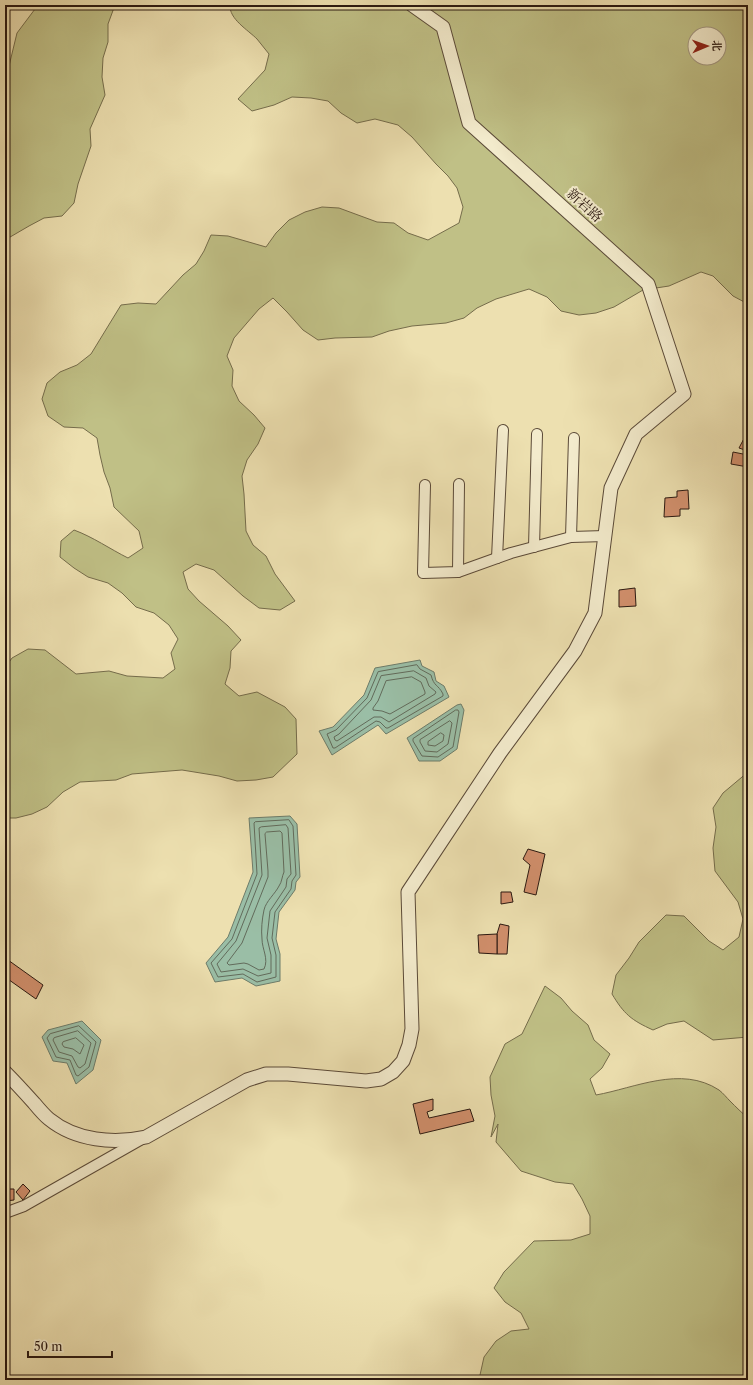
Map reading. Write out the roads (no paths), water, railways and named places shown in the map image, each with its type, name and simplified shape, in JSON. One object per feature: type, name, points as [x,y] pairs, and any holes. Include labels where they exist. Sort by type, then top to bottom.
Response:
[{"type":"street","name":"新岩路","points":[[412,5],[443,27],[469,123],[648,284],[684,394],[636,434],[611,488],[605,536]]},
{"type":"street","points":[[497,558],[503,430]]},
{"type":"street","points":[[534,546],[537,434]]},
{"type":"street","points":[[571,537],[574,438]]},
{"type":"street","points":[[458,572],[459,484]]},
{"type":"street","points":[[5,1213],[24,1206],[247,1080],[266,1074],[288,1074],[366,1081],[381,1079],[392,1072],[403,1061],[409,1045],[412,1029],[408,892],[500,753],[575,651],[595,612],[605,536],[571,537],[534,546],[458,572],[423,573],[425,485]]},
{"type":"street","points":[[5,1072],[49,1119],[70,1132],[91,1138],[115,1142],[129,1141],[146,1137]]},
{"type":"water","points":[[420,660],[422,666],[434,672],[436,681],[444,686],[449,697],[386,734],[378,725],[332,755],[319,731],[333,727],[364,695],[375,668]]},
{"type":"water","points":[[461,704],[464,710],[457,749],[440,761],[419,761],[407,738],[457,705]]},
{"type":"water","points":[[290,816],[297,824],[300,877],[296,882],[295,890],[279,912],[276,939],[280,954],[280,981],[256,986],[242,978],[215,982],[206,963],[228,937],[253,872],[249,818]]},
{"type":"water","points":[[82,1021],[101,1040],[93,1070],[76,1084],[67,1063],[53,1061],[42,1037],[48,1030]]}]
